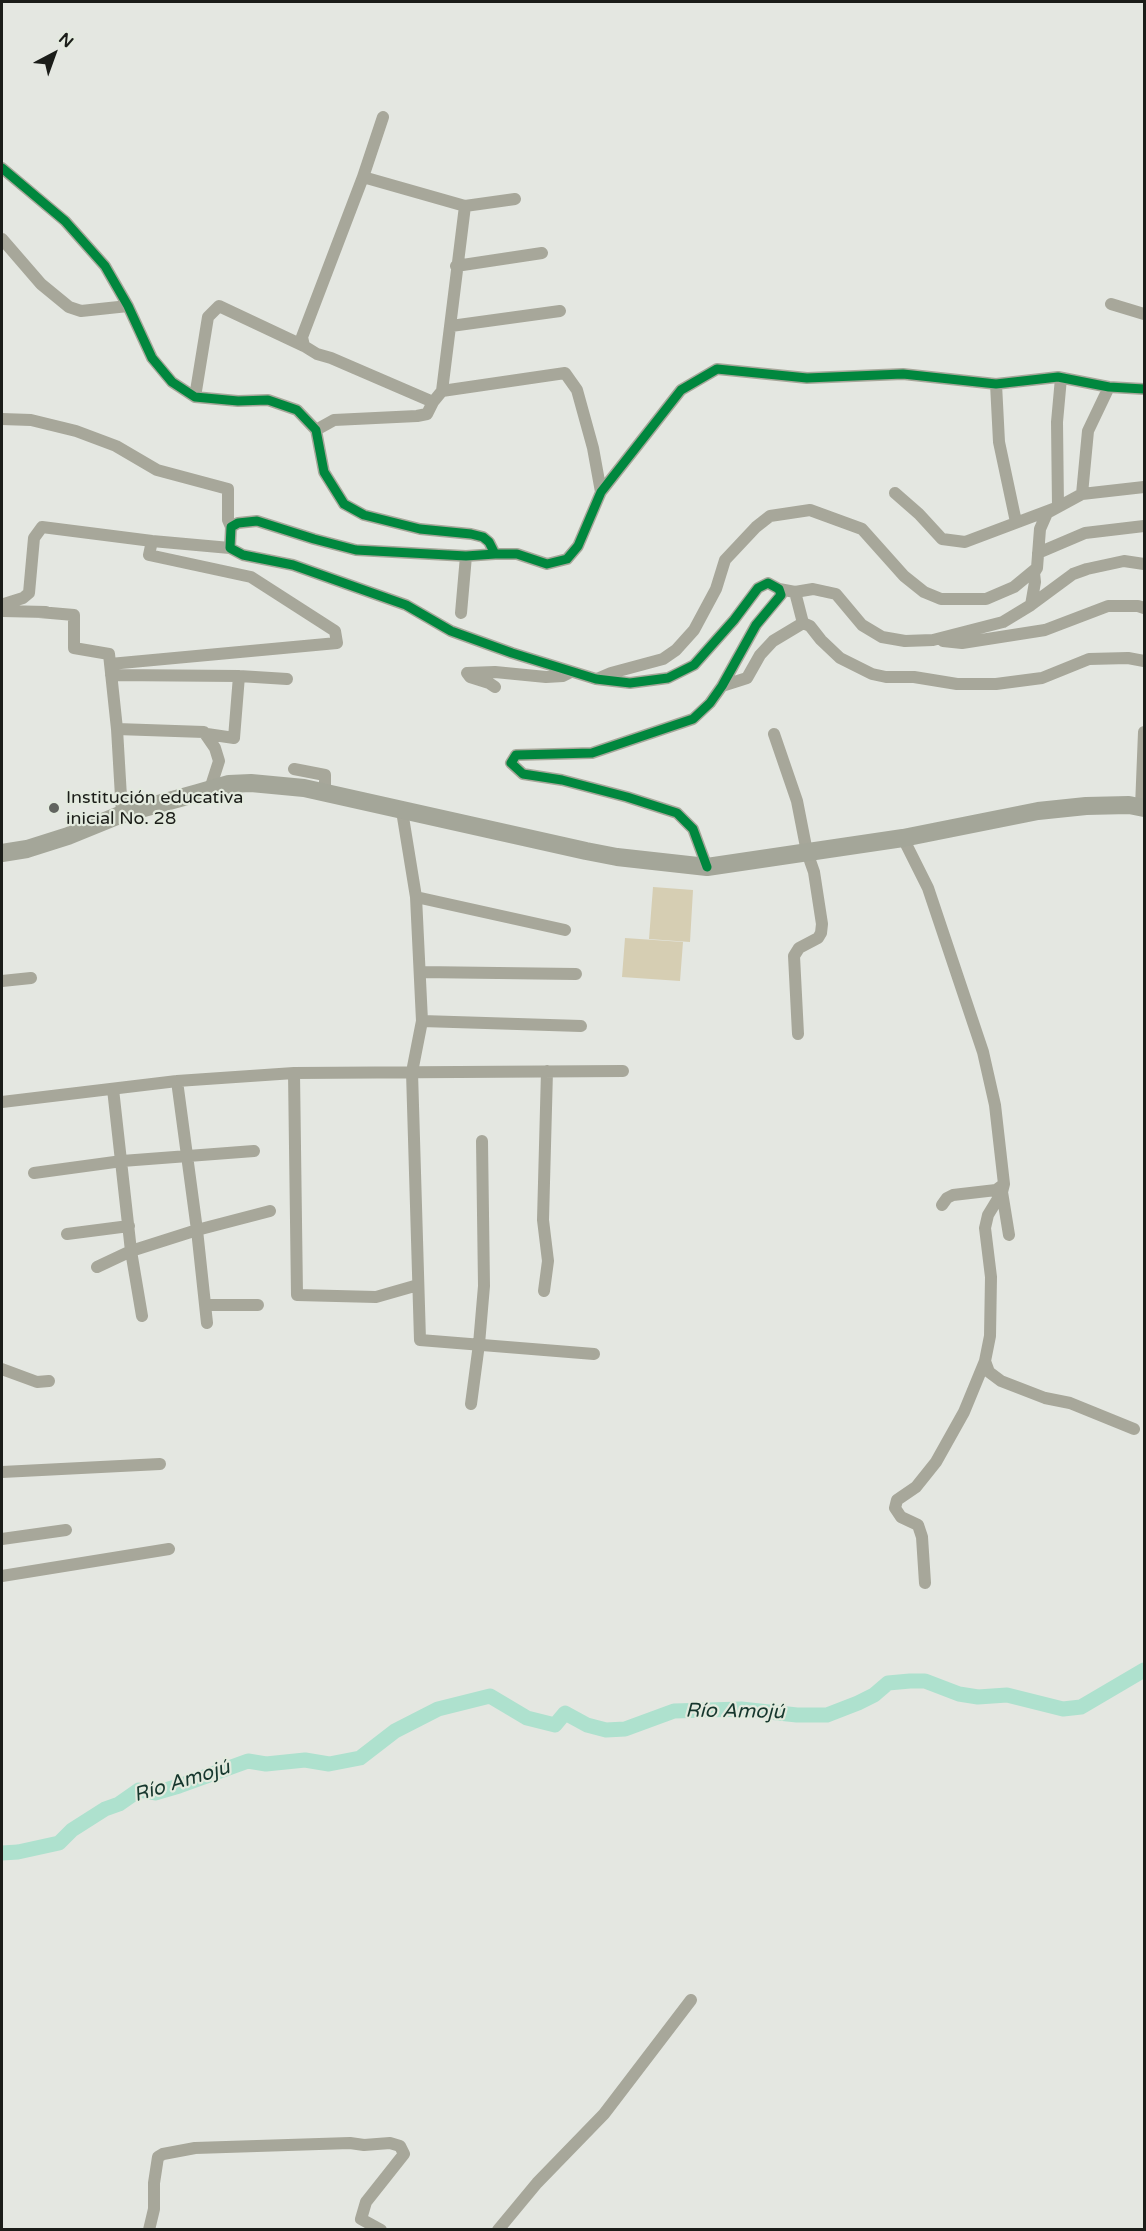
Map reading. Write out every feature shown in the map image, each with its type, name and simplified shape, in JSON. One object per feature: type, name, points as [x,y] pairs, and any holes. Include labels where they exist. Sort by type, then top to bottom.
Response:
[{"type":"highway","points":[[2,853],[27,849],[68,837],[122,814],[210,789],[229,784],[251,783],[278,784],[325,793],[606,855],[706,867],[903,838],[1050,810],[1129,805],[1143,808]]},
{"type":"street","points":[[304,346],[302,337],[363,177],[383,117]]},
{"type":"street","points":[[2,168],[64,221],[105,266],[128,306],[152,358],[172,382],[195,397],[238,401],[268,400],[297,411],[316,430],[324,472],[344,504],[364,515],[420,529],[483,537],[489,542],[495,554]]},
{"type":"street","points":[[2,177],[16,180]]},
{"type":"street","points":[[363,177],[465,206],[514,199]]},
{"type":"street","points":[[316,430],[334,420],[427,414],[442,391],[465,206]]},
{"type":"street","points":[[2,239],[41,284],[69,307],[81,311],[128,306]]},
{"type":"street","points":[[456,266],[542,253]]},
{"type":"street","points":[[1111,304],[1144,314]]},
{"type":"street","points":[[195,397],[208,317],[219,306],[317,354],[433,402]]},
{"type":"street","points":[[451,326],[560,311]]},
{"type":"street","points":[[231,527],[238,523],[257,521],[356,550],[466,556],[517,554],[547,564],[567,559],[578,546],[601,492],[681,390],[717,369],[807,378],[903,374],[996,384],[1061,378],[1109,387],[1144,389]]},
{"type":"street","points":[[442,391],[565,373],[577,390],[593,448],[601,492]]},
{"type":"street","points":[[1058,507],[1057,423],[1061,378]]},
{"type":"street","points":[[996,384],[999,442],[1016,522]]},
{"type":"street","points":[[1082,494],[1089,431],[1109,387]]},
{"type":"street","points":[[2,419],[31,420],[76,431],[116,446],[158,470],[228,489],[230,548]]},
{"type":"street","points":[[1031,605],[1040,529],[1047,513],[1082,494],[1144,487]]},
{"type":"street","points":[[895,493],[920,514],[942,539],[965,542],[1058,507]]},
{"type":"street","points":[[596,679],[663,659],[676,650],[694,630],[716,589],[725,560],[756,527],[770,516],[810,510],[862,529],[880,546],[904,576],[924,592],[940,599],[986,599],[1014,587],[1037,568]]},
{"type":"street","points":[[1038,553],[1085,533],[1144,525]]},
{"type":"street","points":[[122,814],[117,729],[109,654],[74,648],[74,615],[46,612],[3,612],[4,604],[23,598],[29,593],[34,538],[42,527],[230,548],[243,555],[294,565],[406,605],[451,631],[512,653],[596,679],[630,683],[668,678],[694,664],[734,620],[758,588],[768,583],[778,589],[795,591],[813,589],[836,594],[861,625],[882,637],[905,641],[933,640],[962,643],[1045,630],[1108,606],[1144,608]]},
{"type":"street","points":[[110,669],[337,643],[335,631],[251,577],[149,555],[152,541]]},
{"type":"street","points":[[461,613],[466,556]]},
{"type":"street","points":[[933,640],[1003,622],[1031,605],[1073,574],[1124,561],[1144,564]]},
{"type":"street","points":[[706,867],[693,829],[677,813],[562,780],[523,774],[511,763],[516,755],[592,753],[693,719],[710,703],[722,686],[756,625],[781,595],[778,589]]},
{"type":"street","points":[[795,591],[803,623]]},
{"type":"street","points":[[2,612],[46,612]]},
{"type":"street","points":[[722,686],[747,678],[760,655],[773,641],[803,623]]},
{"type":"street","points":[[803,623],[810,626],[840,658],[872,674],[914,677],[957,684],[996,684],[1042,678],[1089,659],[1128,658],[1144,661]]},
{"type":"street","points":[[110,669],[287,679]]},
{"type":"street","points":[[495,687],[470,677],[467,673],[495,672],[546,677],[563,676],[571,672]]},
{"type":"street","points":[[117,729],[199,731],[234,738],[239,676]]},
{"type":"street","points":[[1143,808],[1144,732]]},
{"type":"street","points":[[207,734],[219,761],[210,789]]},
{"type":"street","points":[[774,734],[796,801],[807,852],[814,872],[822,929],[818,938],[799,948],[795,954],[798,1034]]},
{"type":"street","points":[[294,769],[326,775],[325,793]]},
{"type":"street","points":[[402,811],[416,897],[422,1021],[412,1072],[420,1340],[594,1354]]},
{"type":"street","points":[[903,838],[928,888],[983,1052],[995,1105],[1009,1235]]},
{"type":"street","points":[[416,897],[565,930]]},
{"type":"street","points":[[420,972],[576,974]]},
{"type":"street","points":[[2,981],[31,978]]},
{"type":"street","points":[[422,1021],[581,1026]]},
{"type":"street","points":[[544,1291],[548,1261],[543,1220],[547,1071]]},
{"type":"street","points":[[2,1102],[177,1081],[294,1073],[623,1071]]},
{"type":"street","points":[[294,1073],[297,1295],[376,1297],[418,1285]]},
{"type":"street","points":[[177,1081],[207,1323]]},
{"type":"street","points":[[112,1089],[131,1251],[142,1316]]},
{"type":"street","points":[[471,1404],[484,1286],[482,1141]]},
{"type":"street","points":[[34,1173],[122,1161],[254,1151]]},
{"type":"street","points":[[942,1205],[947,1198],[953,1196],[1003,1188]]},
{"type":"street","points":[[925,1583],[922,1537],[918,1525],[901,1517],[895,1508],[897,1500],[916,1487],[936,1462],[964,1412],[985,1361],[990,1336],[991,1277],[986,1228],[988,1215],[1003,1188]]},
{"type":"street","points":[[97,1267],[131,1251],[197,1230],[270,1211]]},
{"type":"street","points":[[67,1234],[129,1226]]},
{"type":"street","points":[[205,1305],[258,1305]]},
{"type":"street","points":[[985,1361],[989,1372],[1001,1381],[1045,1398],[1070,1403],[1134,1429]]},
{"type":"street","points":[[2,1369],[37,1382],[49,1381]]},
{"type":"street","points":[[2,1472],[160,1464]]},
{"type":"street","points":[[2,1539],[66,1530]]},
{"type":"street","points":[[2,1576],[169,1549]]},
{"type":"street","points":[[498,2229],[537,2183],[604,2114],[691,2000]]},
{"type":"street","points":[[149,2229],[154,2209],[154,2183],[158,2157],[163,2154],[195,2148],[350,2143],[400,2146],[404,2154],[366,2202],[361,2218],[381,2229]]},
{"type":"shaded area","points":[[653,887],[693,890],[690,942],[649,939]]},
{"type":"shaded area","points":[[625,938],[683,942],[680,981],[622,977]]},
{"type":"waterway","name":"Río Amojú","points":[[2,1853],[59,1843],[72,1830],[139,1790],[155,1793],[248,1761],[266,1764],[305,1760],[329,1764],[360,1758],[395,1731],[438,1709],[490,1696],[527,1718],[555,1725],[565,1713],[587,1725],[606,1730],[625,1729],[674,1711],[741,1709],[797,1715],[827,1715],[874,1695],[888,1683],[910,1681],[925,1681],[959,1694],[978,1697],[1007,1695],[1063,1709],[1081,1707],[1144,1670]]},
{"type":"cycle path","points":[[2,168],[65,221],[105,266],[128,306],[152,358],[172,382],[195,397],[238,401],[268,400],[297,410],[316,430],[324,472],[344,504],[364,515],[420,529],[483,537],[489,542],[495,554],[466,556],[356,550],[257,521],[238,523],[231,527],[230,548],[243,555],[293,565],[406,605],[451,631],[512,653],[596,679],[630,683],[668,678],[694,665],[734,620],[758,588],[768,583],[779,589],[781,595],[756,625],[722,686],[710,703],[693,719],[592,753],[516,755],[511,763],[523,774],[562,780],[677,813],[693,829],[707,867]]},
{"type":"cycle path","points":[[495,554],[517,554],[547,564],[567,559],[578,546],[601,492],[681,390],[717,369],[807,378],[903,374],[996,384],[1058,377],[1109,387],[1144,389]]},
{"type":"place","name":"Institución educativa inicial No. 28","points":[[54,808]]}]
